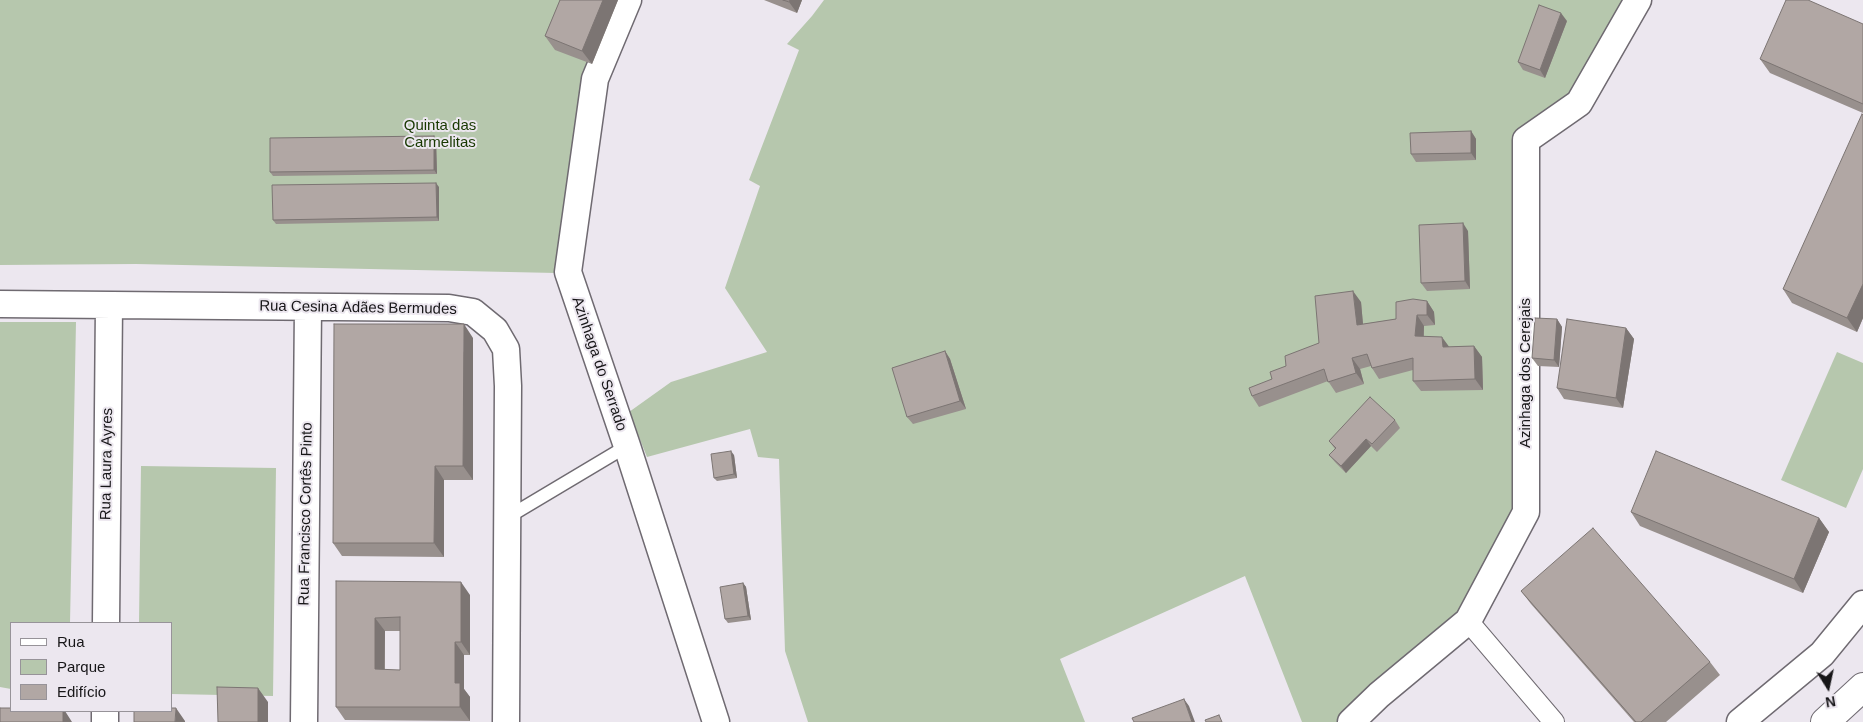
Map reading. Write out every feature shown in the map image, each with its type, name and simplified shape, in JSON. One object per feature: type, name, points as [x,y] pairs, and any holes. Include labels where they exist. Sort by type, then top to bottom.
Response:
[{"type":"main road","points":[[1825,722],[1863,687]]},
{"type":"street","name":"Azinhaga do Serrado","points":[[628,0],[595,79],[568,272],[627,446],[716,722]]},
{"type":"street","name":"Azinhaga dos Cerejais","points":[[1351,722],[1379,695],[1468,621],[1526,512],[1526,140],[1579,103],[1638,0]]},
{"type":"street","name":"Rua Cesina Adães Bermudes","points":[[0,304],[449,308],[473,312],[495,330],[506,349],[508,386],[506,722]]},
{"type":"street","name":"Rua Laura Ayres","points":[[106,622],[109,305]]},
{"type":"street","name":"Rua Francisco Cortês Pinto","points":[[304,722],[308,307]]},
{"type":"street","points":[[1740,722],[1822,654],[1863,604]]},
{"type":"street","points":[[1468,621],[1554,722]]},
{"type":"lane","points":[[508,517],[627,446]]},
{"type":"green space","name":"Quinta das Carmelitas","points":[[0,0],[618,0],[556,273],[136,264],[0,265]]},
{"type":"green space","points":[[824,0],[1627,0],[1572,92],[1514,138],[1516,507],[1460,613],[1338,722],[1302,722],[1245,576],[1060,659],[1085,722],[808,722],[785,651],[779,459],[758,457],[750,429],[647,457],[629,412],[671,382],[767,352],[725,288],[760,186],[749,180],[799,50],[787,44]]},
{"type":"green space","points":[[0,322],[76,322],[70,622],[10,622],[10,689],[0,687]]},
{"type":"green space","points":[[1837,352],[1863,363],[1863,469],[1846,508],[1781,480]]},
{"type":"green space","points":[[141,466],[276,468],[273,696],[172,694],[172,622],[139,622]]},
{"type":"building","points":[[560,0],[603,0],[582,51],[545,36]]},
{"type":"building","points":[[1786,0],[1808,0],[1863,24],[1863,104],[1760,59]]},
{"type":"building","points":[[1539,5],[1561,13],[1540,70],[1518,62]]},
{"type":"building","points":[[1862,114],[1863,284],[1847,318],[1783,289]]},
{"type":"building","points":[[1471,131],[1471,153],[1411,154],[1410,133]]},
{"type":"building","points":[[434,136],[434,170],[270,172],[270,138]]},
{"type":"building","points":[[436,183],[437,217],[273,220],[272,185]]},
{"type":"building","points":[[1463,223],[1465,281],[1421,283],[1419,225]]},
{"type":"building","points":[[1353,291],[1357,325],[1396,319],[1396,302],[1413,299],[1427,301],[1427,315],[1417,315],[1415,336],[1442,337],[1443,347],[1474,346],[1475,379],[1413,381],[1413,358],[1372,368],[1367,354],[1352,358],[1356,373],[1328,382],[1324,369],[1252,396],[1249,388],[1272,379],[1270,372],[1286,366],[1285,356],[1319,343],[1315,296]]},
{"type":"building","points":[[1535,318],[1557,319],[1554,360],[1532,358]]},
{"type":"building","points":[[1567,319],[1626,328],[1616,398],[1557,388]]},
{"type":"building","points":[[334,324],[464,324],[463,466],[435,466],[434,543],[333,543]]},
{"type":"building","points":[[945,351],[960,401],[907,417],[892,368]]},
{"type":"building","points":[[1370,397],[1395,420],[1372,444],[1366,439],[1341,466],[1329,455],[1336,448],[1329,441]]},
{"type":"building","points":[[731,451],[734,474],[714,478],[711,454]]},
{"type":"building","points":[[1656,451],[1819,518],[1794,579],[1631,512]]},
{"type":"building","points":[[1593,528],[1710,662],[1641,722],[1636,722],[1521,591]]},
{"type":"building","points":[[336,581],[461,582],[461,642],[455,642],[455,683],[460,683],[460,707],[336,707]],"holes":[[[400,617],[400,670],[375,669],[375,618]]]},
{"type":"building","points":[[743,583],[748,616],[725,619],[720,587]]},
{"type":"building","points":[[217,687],[258,688],[258,722],[218,722]]},
{"type":"building","points":[[1184,699],[1192,722],[1134,722],[1132,718]]},
{"type":"building","points":[[0,708],[10,708],[10,712],[63,712],[63,722],[0,722]]},
{"type":"building","points":[[172,708],[176,708],[175,722],[134,722],[134,712],[172,712]]},
{"type":"building","points":[[1219,715],[1222,722],[1206,722],[1205,720]]}]
